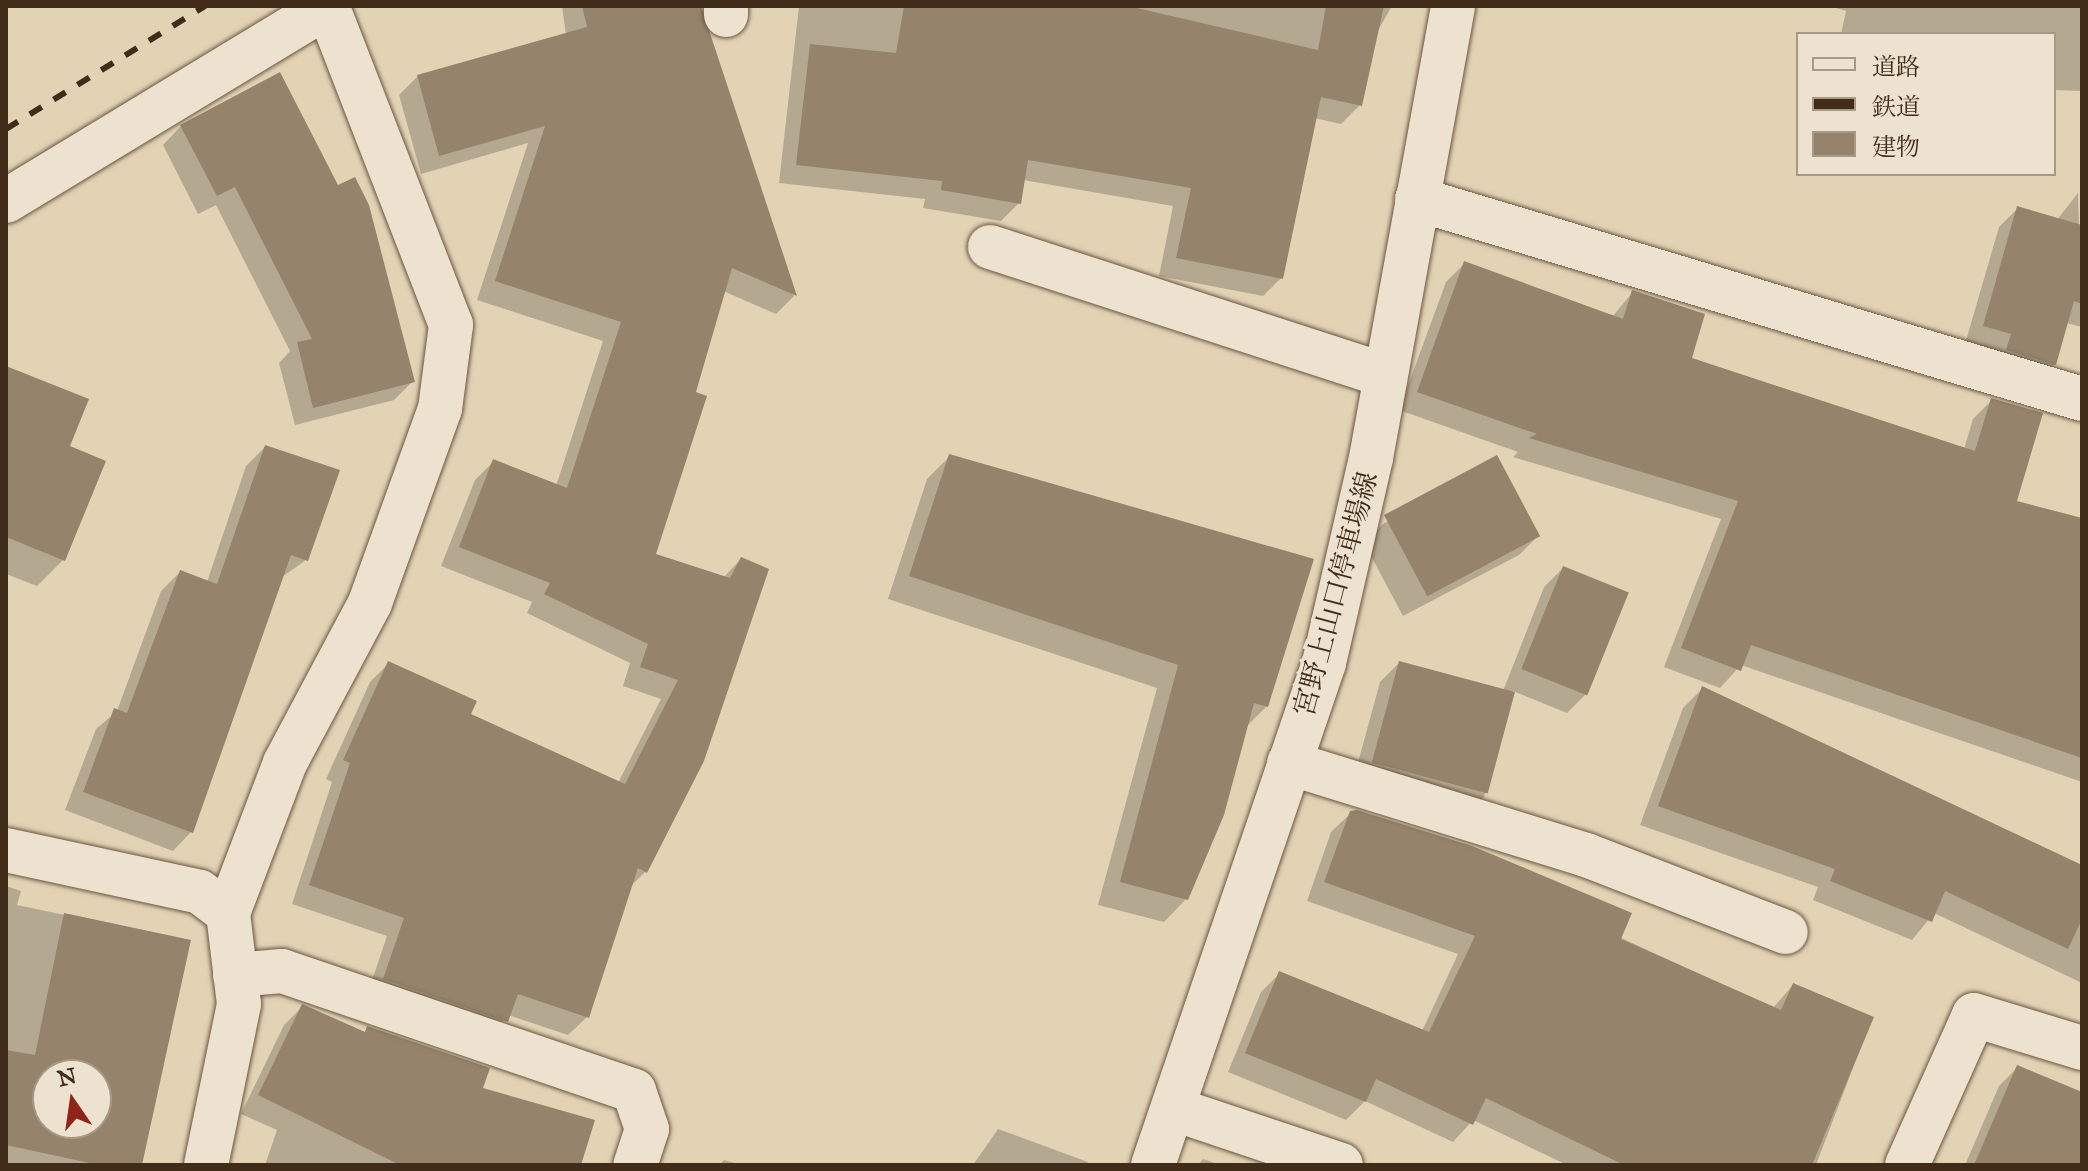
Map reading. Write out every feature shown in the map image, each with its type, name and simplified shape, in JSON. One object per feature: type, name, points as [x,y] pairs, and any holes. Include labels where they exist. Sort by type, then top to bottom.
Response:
[{"type":"street","name":"宮野上山口停車場線","points":[[1153,1165],[1324,663],[1385,375],[1453,6]]},
{"type":"street","points":[[6,201],[325,7],[427,251],[451,325],[440,409],[370,603],[285,763],[228,913],[239,1004],[206,1165]]},
{"type":"street","points":[[1417,199],[2082,399]]},
{"type":"street","points":[[990,247],[1385,375]]},
{"type":"street","points":[[1289,763],[1586,855],[1786,932]]},
{"type":"street","points":[[6,850],[200,892],[228,913]]},
{"type":"street","points":[[235,975],[282,971],[634,1091],[647,1129],[635,1165]]},
{"type":"street","points":[[1907,1165],[1974,1015],[2082,1048]]},
{"type":"street","points":[[1174,1109],[1341,1165]]},
{"type":"building","points":[[582,6],[701,6],[797,296],[732,268],[696,392],[707,396],[656,554],[730,578],[741,557],[769,569],[704,761],[647,873],[638,868],[589,1018],[518,994],[508,1022],[383,979],[404,918],[309,885],[350,763],[343,760],[388,661],[477,701],[471,714],[625,784],[678,680],[640,667],[648,644],[544,594],[550,583],[459,547],[493,459],[567,488],[621,322],[495,281],[545,126],[439,156],[417,75],[587,27]]},
{"type":"building","points":[[904,6],[1128,6],[1318,50],[1326,6],[1384,6],[1362,106],[1321,97],[1283,279],[1176,258],[1191,188],[1028,160],[1021,204],[941,190],[942,181],[796,165],[810,44],[896,53]]},
{"type":"building","points":[[280,72],[338,185],[355,177],[369,205],[415,382],[313,408],[297,342],[312,339],[235,187],[217,196],[180,125]]},
{"type":"building","points":[[2017,206],[2082,225],[2082,304],[2074,301],[2056,365],[2006,350],[2011,334],[1983,326]]},
{"type":"building","points":[[1464,261],[1623,319],[1632,290],[1705,314],[1692,358],[1975,451],[1991,398],[2043,413],[2017,501],[2082,518],[2082,758],[1751,645],[1741,671],[1681,648],[1738,501],[1529,438],[1537,434],[1417,392]]},
{"type":"building","points":[[6,366],[89,399],[70,446],[106,461],[65,561],[6,537]]},
{"type":"building","points":[[265,445],[340,470],[308,561],[291,555],[193,833],[83,792],[114,708],[127,713],[180,570],[217,584]]},
{"type":"building","points":[[949,454],[1314,559],[1268,707],[1254,703],[1224,815],[1188,900],[1120,882],[1178,665],[909,576]]},
{"type":"building","points":[[1497,455],[1540,536],[1427,596],[1384,515]]},
{"type":"building","points":[[1563,566],[1629,593],[1587,696],[1521,669]]},
{"type":"building","points":[[1399,661],[1515,692],[1488,793],[1372,762]]},
{"type":"building","points":[[1702,686],[2082,865],[2082,919],[2068,949],[1945,891],[1932,922],[1830,881],[1835,869],[1658,806]]},
{"type":"building","points":[[1357,810],[1472,846],[1632,913],[1621,939],[1781,1010],[1793,983],[1874,1017],[1812,1165],[1624,1165],[1486,1098],[1473,1125],[1376,1079],[1366,1102],[1245,1053],[1279,971],[1429,1032],[1475,936],[1324,882],[1350,811]]},
{"type":"building","points":[[64,913],[191,940],[142,1165],[99,1165],[6,1145],[6,1050],[35,1055]]},
{"type":"building","points":[[302,1004],[365,1032],[367,1026],[490,1068],[483,1088],[595,1120],[581,1165],[400,1165],[258,1095]]},
{"type":"building","points":[[2017,1065],[2082,1092],[2082,1165],[1974,1165]]},
{"type":"railway","points":[[6,129],[205,6]]}]
